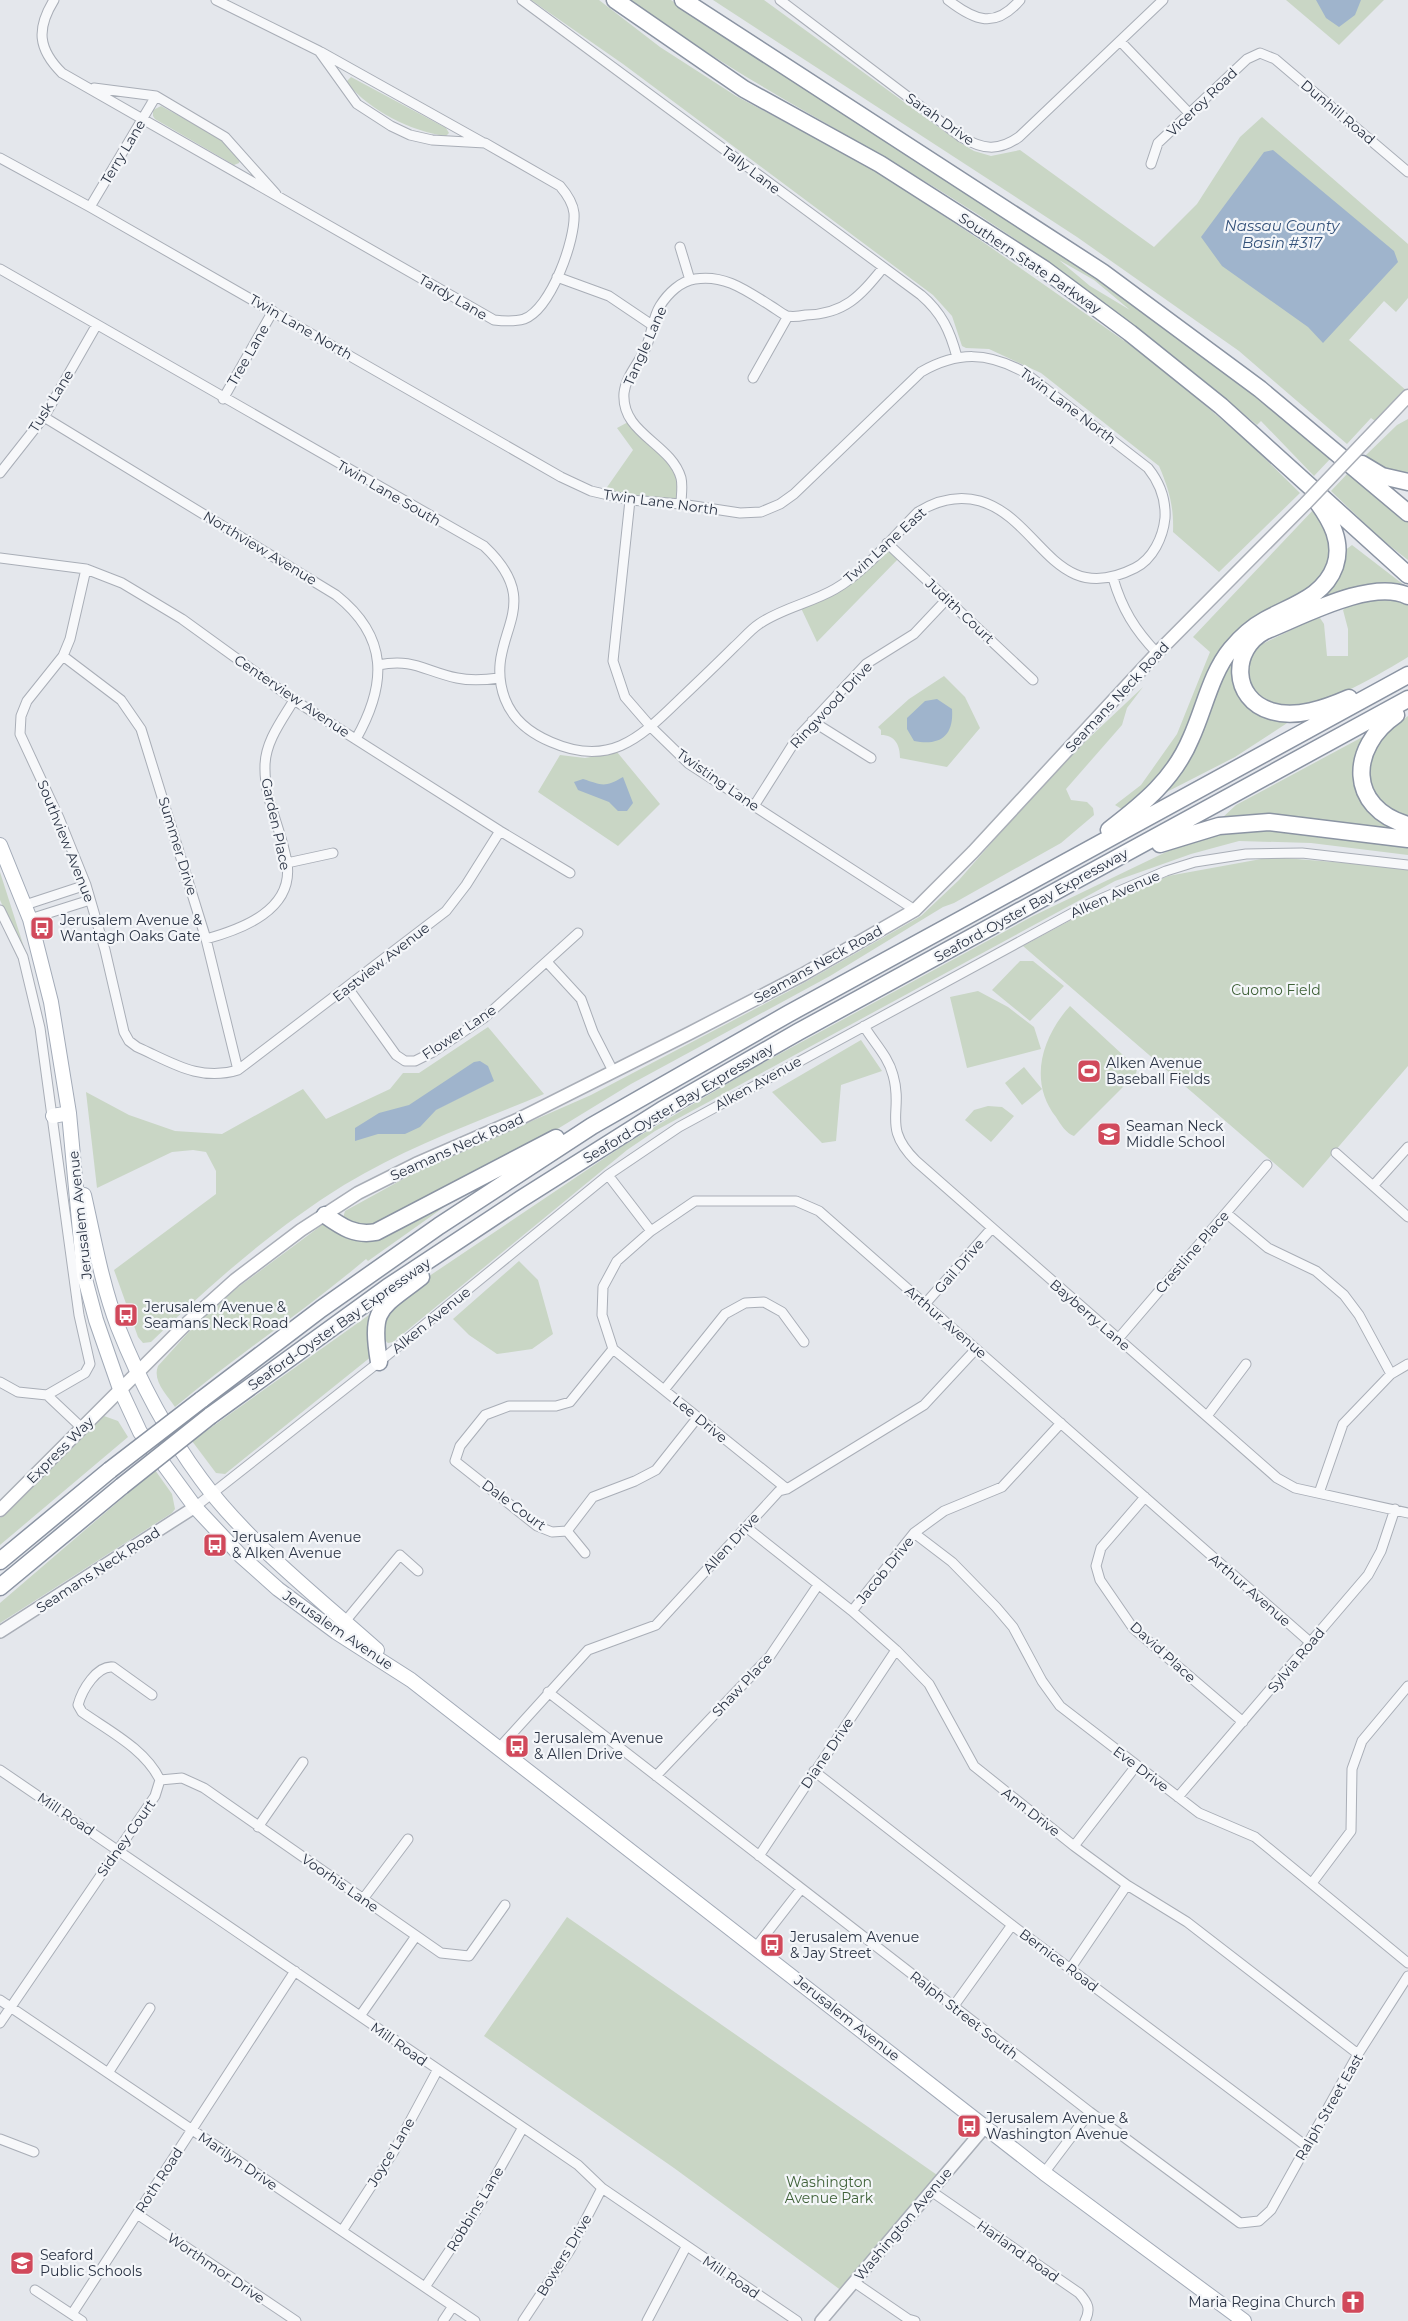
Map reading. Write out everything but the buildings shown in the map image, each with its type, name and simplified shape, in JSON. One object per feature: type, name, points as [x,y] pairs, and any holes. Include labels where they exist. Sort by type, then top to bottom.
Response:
[{"type":"highway","name":"Southern State Parkway","points":[[615,0],[744,89],[880,164],[1044,269],[1130,332],[1222,406],[1408,575]]},
{"type":"highway","points":[[683,0],[1102,272],[1260,389],[1408,513]]},
{"type":"highway","points":[[1308,428],[1382,476],[1408,482]]},
{"type":"highway","points":[[1070,861],[1135,811],[1168,778],[1181,759],[1191,739],[1220,666],[1230,650],[1245,633],[1266,620],[1305,601],[1322,588],[1330,577],[1338,555],[1335,529],[1301,478]]},
{"type":"highway","points":[[1408,596],[1391,590],[1366,592],[1265,631],[1255,637],[1244,651],[1240,667],[1241,680],[1250,697],[1271,711],[1289,713],[1309,712],[1328,707],[1408,673]]},
{"type":"highway","name":"Seaford-Oyster Bay Expressway","points":[[0,1561],[110,1470],[277,1342],[439,1226],[592,1126],[788,1014],[1070,861],[1408,673]]},
{"type":"highway","name":"Seaford-Oyster Bay Expressway","points":[[0,1588],[122,1486],[210,1416],[380,1292],[521,1199],[729,1071],[1408,699]]},
{"type":"highway","points":[[1408,706],[1381,725],[1371,737],[1364,752],[1360,768],[1362,785],[1370,802],[1381,813],[1408,826]]},
{"type":"highway","points":[[1079,878],[1185,835],[1243,823],[1294,823],[1408,838]]},
{"type":"highway","points":[[326,1215],[352,1232],[366,1234],[376,1232],[561,1135],[592,1126]]},
{"type":"highway","points":[[379,1362],[374,1333],[376,1321],[382,1309],[391,1299],[521,1199]]},
{"type":"main road","name":"Seamans Neck Road","points":[[120,1389],[236,1280],[301,1230],[358,1193],[416,1164],[517,1120],[802,974],[915,910],[973,852],[1158,653],[1406,401]]},
{"type":"main road","name":"Jerusalem Avenue","points":[[0,844],[30,919],[51,1002],[72,1136],[79,1275],[120,1389],[140,1432],[196,1507],[241,1556],[278,1589],[341,1627],[1044,2172],[1244,2321]]},
{"type":"main road","points":[[53,1116],[69,1113]]},
{"type":"main road","name":"Jerusalem Avenue","points":[[72,1136],[99,1262],[118,1326],[152,1401],[201,1480],[248,1533],[341,1627]]},
{"type":"main road","name":"Express Way","points":[[0,1510],[120,1389]]},
{"type":"street","name":"Tardy Lane","points":[[54,0],[44,16],[42,30],[43,45],[50,61],[62,73],[494,320],[510,321],[525,319],[547,299],[574,230],[574,211],[567,194],[560,186],[548,177],[319,51],[216,0]]},
{"type":"street","name":"Tally Lane","points":[[522,0],[935,308],[949,330],[957,358]]},
{"type":"street","name":"Sarah Drive","points":[[780,0],[961,137],[984,148],[1002,146],[1018,137],[1163,0]]},
{"type":"street","points":[[948,0],[971,16],[986,20],[1000,17],[1010,11],[1020,0]]},
{"type":"street","points":[[1120,41],[1189,114]]},
{"type":"street","name":"Tardy Lane","points":[[319,51],[357,104],[391,126],[410,135],[432,140],[484,143]]},
{"type":"street","name":"Viceroy Road","points":[[1151,164],[1158,144],[1247,59],[1260,54],[1267,54]]},
{"type":"street","name":"Dunhill Road","points":[[1267,54],[1408,172]]},
{"type":"street","name":"Tardy Lane","points":[[88,88],[156,96],[225,137],[282,200]]},
{"type":"street","name":"Terry Lane","points":[[90,207],[156,96]]},
{"type":"street","name":"Twin Lane North","points":[[0,158],[273,311],[561,477],[591,491],[630,500],[681,504],[740,513],[761,512],[780,504],[921,372],[940,361],[957,358],[986,357],[1005,362],[1024,372],[1134,456],[1157,480],[1163,495],[1165,510],[1163,532],[1159,541],[1151,554],[1140,565],[1113,578]]},
{"type":"street","points":[[680,247],[690,280],[708,277],[731,281],[788,316],[819,315],[844,308],[863,293],[883,268]]},
{"type":"street","name":"Twin Lane South","points":[[0,269],[223,399],[484,546],[504,568],[512,584],[515,606],[512,623],[500,656],[499,678],[506,701],[519,722],[541,738],[565,748],[590,752],[606,751],[625,745],[651,727]]},
{"type":"street","points":[[557,277],[609,296],[652,325]]},
{"type":"street","name":"Tangle Lane","points":[[681,504],[681,479],[676,467],[667,454],[636,427],[626,409],[624,393],[627,382],[647,345],[652,325],[660,306],[678,286],[690,280]]},
{"type":"street","name":"Tree Lane","points":[[223,399],[273,311]]},
{"type":"street","points":[[753,378],[788,316]]},
{"type":"street","name":"Tusk Lane","points":[[0,473],[44,417],[96,326]]},
{"type":"street","name":"Northview Avenue","points":[[44,417],[336,595],[357,614],[372,638],[378,665],[378,686],[374,703],[356,738]]},
{"type":"street","name":"Twin Lane East","points":[[651,727],[758,624],[834,590],[848,580],[918,512],[932,504],[950,499],[980,501],[1005,514],[1060,565],[1073,574],[1098,580],[1113,578]]},
{"type":"street","name":"Twisting Lane","points":[[630,500],[613,661],[625,697],[651,727],[689,764],[915,910]]},
{"type":"street","name":"Judith Court","points":[[887,543],[1033,680]]},
{"type":"street","name":"Centerview Avenue","points":[[0,558],[86,569],[122,583],[182,619],[294,700],[500,831],[570,873]]},
{"type":"street","name":"Southview Avenue","points":[[86,569],[70,638],[63,656],[26,702],[21,716],[20,734],[59,818],[86,885],[105,950],[121,1022],[128,1041],[137,1047],[193,1072],[220,1075],[238,1070]]},
{"type":"street","points":[[1113,578],[1126,614],[1137,631],[1158,653]]},
{"type":"street","name":"Ringwood Drive","points":[[754,806],[797,738],[866,664],[914,634],[946,599]]},
{"type":"street","name":"Summer Drive","points":[[63,656],[121,700],[141,729],[206,939],[238,1070]]},
{"type":"street","points":[[378,665],[398,661],[419,665],[457,678],[474,680],[499,678]]},
{"type":"street","name":"Garden Place","points":[[206,939],[247,925],[265,915],[280,896],[287,877],[287,863],[267,793],[264,765],[269,743],[294,700]]},
{"type":"street","points":[[812,722],[871,758]]},
{"type":"street","name":"Eastview Avenue","points":[[238,1070],[348,988],[446,911],[466,885],[500,831]]},
{"type":"street","name":"Alken Avenue","points":[[196,1507],[379,1362],[608,1175],[678,1127],[1088,904],[1166,871],[1221,857],[1272,852],[1325,855],[1408,865]]},
{"type":"street","points":[[287,863],[333,853]]},
{"type":"street","points":[[25,905],[86,885]]},
{"type":"street","points":[[30,919],[90,900]]},
{"type":"street","points":[[0,910],[18,944],[29,978],[40,1028],[79,1275],[79,1315],[90,1364],[85,1373],[47,1395],[18,1392],[0,1382]]},
{"type":"street","name":"Flower Lane","points":[[348,988],[396,1055],[405,1061],[415,1061],[484,1018],[578,933]]},
{"type":"street","points":[[547,962],[581,999],[593,1032],[613,1071]]},
{"type":"street","name":"Bayberry Lane","points":[[864,1026],[873,1041],[888,1059],[894,1076],[894,1124],[903,1148],[992,1228],[1277,1478],[1296,1488],[1408,1513]]},
{"type":"street","points":[[1373,1186],[1408,1147]]},
{"type":"street","points":[[1336,1153],[1408,1217]]},
{"type":"street","name":"Crestline Place","points":[[1118,1339],[1267,1165]]},
{"type":"street","points":[[608,1175],[652,1231]]},
{"type":"street","name":"Arthur Avenue","points":[[613,1349],[602,1315],[603,1287],[617,1260],[652,1231],[695,1201],[796,1202],[820,1211],[1311,1643]]},
{"type":"street","points":[[1226,1212],[1268,1248],[1316,1271],[1344,1295],[1359,1314],[1391,1374]]},
{"type":"street","name":"Gail Drive","points":[[925,1304],[992,1228]]},
{"type":"street","points":[[664,1390],[725,1314],[745,1303],[764,1302],[782,1312],[804,1342]]},
{"type":"street","name":"Lee Drive","points":[[613,1349],[787,1489]]},
{"type":"street","name":"Dale Court","points":[[613,1349],[570,1402],[556,1406],[502,1408],[485,1415],[460,1446],[455,1461],[537,1526],[552,1532],[567,1531],[593,1497],[635,1481],[656,1470],[698,1417]]},
{"type":"street","name":"Allen Drive","points":[[498,1748],[588,1650],[656,1625],[779,1490],[787,1489],[924,1405],[976,1349]]},
{"type":"street","points":[[1207,1416],[1246,1364]]},
{"type":"street","points":[[1319,1493],[1343,1424],[1391,1374],[1408,1364]]},
{"type":"street","points":[[47,1395],[82,1428]]},
{"type":"street","name":"Jacob Drive","points":[[852,1611],[914,1533],[944,1511],[1002,1487],[1060,1424]]},
{"type":"street","name":"David Place","points":[[1145,1497],[1101,1548],[1096,1566],[1100,1580],[1132,1628],[1243,1722]]},
{"type":"street","name":"Seamans Neck Road","points":[[0,1632],[196,1507]]},
{"type":"street","name":"Sylvia Road","points":[[1178,1798],[1368,1575],[1381,1551],[1395,1509]]},
{"type":"street","name":"Ann Drive","points":[[746,1527],[852,1611],[896,1650],[929,1684],[974,1766],[1127,1886],[1187,1922],[1358,2054]]},
{"type":"street","points":[[567,1531],[585,1553]]},
{"type":"street","name":"Eve Drive","points":[[914,1533],[952,1562],[1014,1627],[1042,1681],[1060,1706],[1199,1813],[1255,1837],[1408,1963]]},
{"type":"street","points":[[341,1627],[400,1555],[418,1571]]},
{"type":"street","name":"Shaw Place","points":[[656,1776],[770,1656],[818,1585]]},
{"type":"street","name":"Diane Drive","points":[[759,1856],[896,1650]]},
{"type":"street","points":[[152,1695],[114,1667],[106,1666],[100,1669],[80,1696],[78,1705],[82,1712],[141,1754],[154,1768],[160,1780]]},
{"type":"street","points":[[1312,1883],[1351,1831],[1352,1769],[1362,1740],[1408,1686]]},
{"type":"street","name":"Ralph Street South","points":[[548,1692],[953,2007],[1240,2224]]},
{"type":"street","points":[[258,1827],[303,1762]]},
{"type":"street","points":[[1074,1846],[1136,1766]]},
{"type":"street","name":"Mill Road","points":[[0,1770],[295,1971],[437,2071],[578,2165],[602,2188],[797,2321]]},
{"type":"street","name":"Bernice Road","points":[[814,1771],[1012,1925],[1306,2146]]},
{"type":"street","name":"Voorhis Lane","points":[[160,1780],[182,1778],[204,1788],[441,1953],[469,1956],[505,1905]]},
{"type":"street","name":"Sidney Court","points":[[0,2023],[117,1849],[156,1796],[160,1780]]},
{"type":"street","points":[[363,1899],[408,1838]]},
{"type":"street","points":[[1070,1969],[1127,1886]]},
{"type":"street","points":[[756,1947],[801,1889]]},
{"type":"street","points":[[953,2007],[1012,1925]]},
{"type":"street","points":[[360,2016],[416,1936]]},
{"type":"street","name":"Roth Road","points":[[72,2314],[295,1971]]},
{"type":"street","name":"Ralph Street East","points":[[1240,2224],[1259,2221],[1271,2210],[1358,2054],[1408,1976]]},
{"type":"street","name":"Marilyn Drive","points":[[0,2000],[475,2321]]},
{"type":"street","points":[[108,2073],[150,2008]]},
{"type":"street","name":"Joyce Lane","points":[[342,2231],[394,2151],[437,2071]]},
{"type":"street","points":[[1044,2172],[1090,2112]]},
{"type":"street","name":"Washington Avenue","points":[[820,2321],[986,2126]]},
{"type":"street","name":"Robbins Lane","points":[[425,2287],[476,2211],[522,2129]]},
{"type":"street","points":[[0,2139],[34,2152]]},
{"type":"street","name":"Bowers Drive","points":[[523,2321],[570,2250],[602,2188]]},
{"type":"street","name":"Harland Road","points":[[931,2191],[1079,2293],[1088,2306],[1089,2313],[1085,2321]]},
{"type":"street","name":"Worthmor Drive","points":[[136,2214],[296,2321]]},
{"type":"street","points":[[647,2321],[686,2247]]},
{"type":"street","points":[[854,2282],[908,2320],[915,2321]]},
{"type":"street","points":[[35,2290],[82,2321]]},
{"type":"street","points":[[443,2321],[453,2306]]},
{"type":"green space","points":[[531,0],[599,0],[660,47],[736,96],[873,169],[983,242],[1153,361],[1247,441],[1300,493],[1219,572],[1173,532],[1173,514],[1170,498],[1159,466],[1041,373],[989,349],[966,348],[962,346],[952,316],[933,295],[623,64]]},
{"type":"green space","points":[[631,0],[671,0],[739,47],[1055,247],[1246,389],[1331,458],[1314,476],[1261,421],[1257,425],[1142,331],[1063,272],[981,216],[900,166],[744,75]],"holes":[[[1059,260],[1094,280],[1130,310],[1090,286]]]},
{"type":"green space","points":[[713,0],[764,0],[959,142],[974,151],[991,156],[1020,150],[1154,247],[1197,204],[1240,137],[1262,117],[1408,244],[1408,298],[1396,312],[1384,301],[1349,340],[1408,392],[1378,423],[1371,418],[1347,444],[1239,351],[1077,237]]},
{"type":"green space","points":[[1286,0],[1384,0],[1339,45]]},
{"type":"green space","points":[[351,77],[446,128],[449,133],[446,136],[419,130],[392,118],[357,94],[348,84],[347,81]]},
{"type":"green space","points":[[161,106],[225,142],[240,160],[239,163],[234,165],[155,119],[153,110]]},
{"type":"green space","points":[[1408,419],[1408,476],[1394,476],[1364,457],[1397,425]]},
{"type":"green space","points":[[630,421],[666,455],[680,479],[680,503],[603,493],[633,450],[617,428]]},
{"type":"green space","points":[[1348,473],[1408,521],[1408,560],[1381,539],[1331,491]]},
{"type":"green space","points":[[1315,508],[1331,530],[1334,554],[1325,577],[1305,594],[1253,621],[1170,767],[1125,811],[1115,805],[1141,785],[1177,734],[1210,652],[1193,637]]},
{"type":"green space","points":[[887,545],[899,558],[817,642],[800,606],[832,593]]},
{"type":"green space","points":[[1352,545],[1404,585],[1402,589],[1323,603],[1322,595],[1344,551]]},
{"type":"green space","points":[[1363,596],[1408,599],[1408,657],[1352,688],[1329,698],[1305,705],[1284,708],[1265,704],[1251,691],[1245,673],[1254,648],[1314,619],[1320,618],[1324,624],[1327,656],[1348,656],[1348,629],[1343,610],[1351,602]]},
{"type":"green space","points":[[1231,656],[1237,659],[1247,700],[1298,716],[1235,757],[1155,798]]},
{"type":"green space","points":[[944,676],[965,697],[980,728],[947,767],[900,758],[896,742],[886,735],[881,735],[881,730],[878,727],[909,699]]},
{"type":"green space","points":[[1143,687],[1127,708],[1122,725],[1066,789],[1071,800],[1087,802],[1093,808],[1094,815],[1061,843],[954,903],[943,907],[830,976],[631,1084],[546,1136],[375,1227],[361,1228],[343,1218],[345,1211],[414,1173],[591,1095],[793,989],[921,916],[959,880],[1055,770]]},
{"type":"green space","points":[[1408,716],[1408,820],[1379,803],[1368,783],[1367,762],[1374,741]]},
{"type":"green space","points":[[1368,734],[1354,779],[1393,826],[1391,832],[1261,814],[1222,818],[1236,805]]},
{"type":"green space","points":[[617,752],[660,804],[618,846],[538,792],[560,755],[585,758]]},
{"type":"green space","points":[[1277,828],[1408,844],[1408,855],[1311,843],[1239,841],[1191,854],[1115,881],[655,1131],[627,1150],[393,1342],[388,1343],[382,1338],[381,1321],[401,1295],[624,1145],[752,1069],[1033,916],[1166,852],[1212,833]]},
{"type":"green space","name":"Cuomo Field","points":[[1272,857],[1408,868],[1408,1066],[1303,1188],[1023,946],[1093,908],[1168,876]]},
{"type":"green space","points":[[0,872],[29,963],[0,900]]},
{"type":"green space","points":[[1020,961],[1033,961],[1064,986],[1030,1021],[992,990]]},
{"type":"green space","points":[[978,991],[1008,1007],[1034,1027],[1041,1049],[967,1068],[950,997]]},
{"type":"green space","name":"Alken Avenue Baseball Fields","points":[[1070,1006],[1137,1068],[1136,1074],[1074,1136],[1064,1128],[1047,1103],[1042,1089],[1041,1074],[1046,1045],[1060,1018]]},
{"type":"green space","points":[[488,1027],[544,1094],[417,1147],[344,1185],[292,1220],[243,1258],[151,1342],[143,1343],[138,1337],[114,1270],[216,1194],[216,1171],[206,1152],[193,1150],[172,1152],[97,1188],[86,1092],[129,1115],[175,1131],[222,1134],[303,1089],[326,1119],[390,1089],[403,1073],[419,1073]]},
{"type":"green space","points":[[861,1040],[882,1071],[841,1085],[836,1141],[822,1143],[772,1092]]},
{"type":"green space","points":[[1024,1067],[1042,1089],[1022,1105],[1005,1083]]},
{"type":"green space","points":[[988,1106],[1002,1107],[1014,1116],[991,1142],[965,1120],[974,1110]]},
{"type":"green space","points":[[449,1199],[454,1200],[368,1261],[366,1259],[175,1407],[159,1382],[157,1377],[158,1366],[196,1324],[237,1288],[322,1225],[329,1224],[354,1238]]},
{"type":"green space","points":[[519,1261],[538,1280],[553,1334],[532,1349],[497,1354],[469,1335],[453,1319]]},
{"type":"green space","points":[[376,1310],[372,1356],[225,1474],[216,1473],[192,1441]]},
{"type":"green space","points":[[104,1416],[118,1421],[128,1437],[0,1545],[0,1518]]},
{"type":"green space","points":[[155,1470],[172,1494],[175,1509],[172,1513],[0,1623],[0,1603]]},
{"type":"green space","name":"Washington Avenue Park","points":[[567,1917],[940,2177],[842,2291],[674,2168],[484,2036]]},
{"type":"water","points":[[1316,0],[1361,0],[1355,15],[1339,27],[1326,18]]},
{"type":"water","name":"Nassau County Basin #317","points":[[1273,150],[1394,251],[1398,262],[1323,343],[1308,327],[1222,266],[1201,237],[1264,152]]},
{"type":"water","points":[[937,699],[952,709],[951,726],[948,732],[944,737],[931,742],[914,741],[907,729],[907,718],[925,701]]},
{"type":"water","points":[[623,777],[633,803],[627,811],[618,811],[609,802],[578,790],[574,782],[583,779],[599,784],[607,784]]},
{"type":"water","points":[[480,1061],[488,1066],[494,1081],[436,1110],[420,1127],[405,1134],[378,1134],[355,1141],[355,1128],[379,1113],[409,1105],[474,1062]]},
{"type":"place","name":"Jerusalem Avenue & Wantagh Oaks Gate","points":[[42,928]]},
{"type":"place","name":"Alken Avenue Baseball Fields","points":[[1089,1071]]},
{"type":"place","name":"Seaman Neck Middle School","points":[[1109,1134]]},
{"type":"place","name":"Jerusalem Avenue & Seamans Neck Road","points":[[126,1315]]},
{"type":"place","name":"Jerusalem Avenue & Alken Avenue","points":[[215,1545]]},
{"type":"place","name":"Jerusalem Avenue & Allen Drive","points":[[517,1746]]},
{"type":"place","name":"Jerusalem Avenue & Jay Street","points":[[772,1945]]},
{"type":"place","name":"Jerusalem Avenue & Washington Avenue","points":[[969,2126]]},
{"type":"place","name":"Seaford Public Schools","points":[[22,2263]]},
{"type":"place","name":"Maria Regina Church","points":[[1353,2302]]}]
